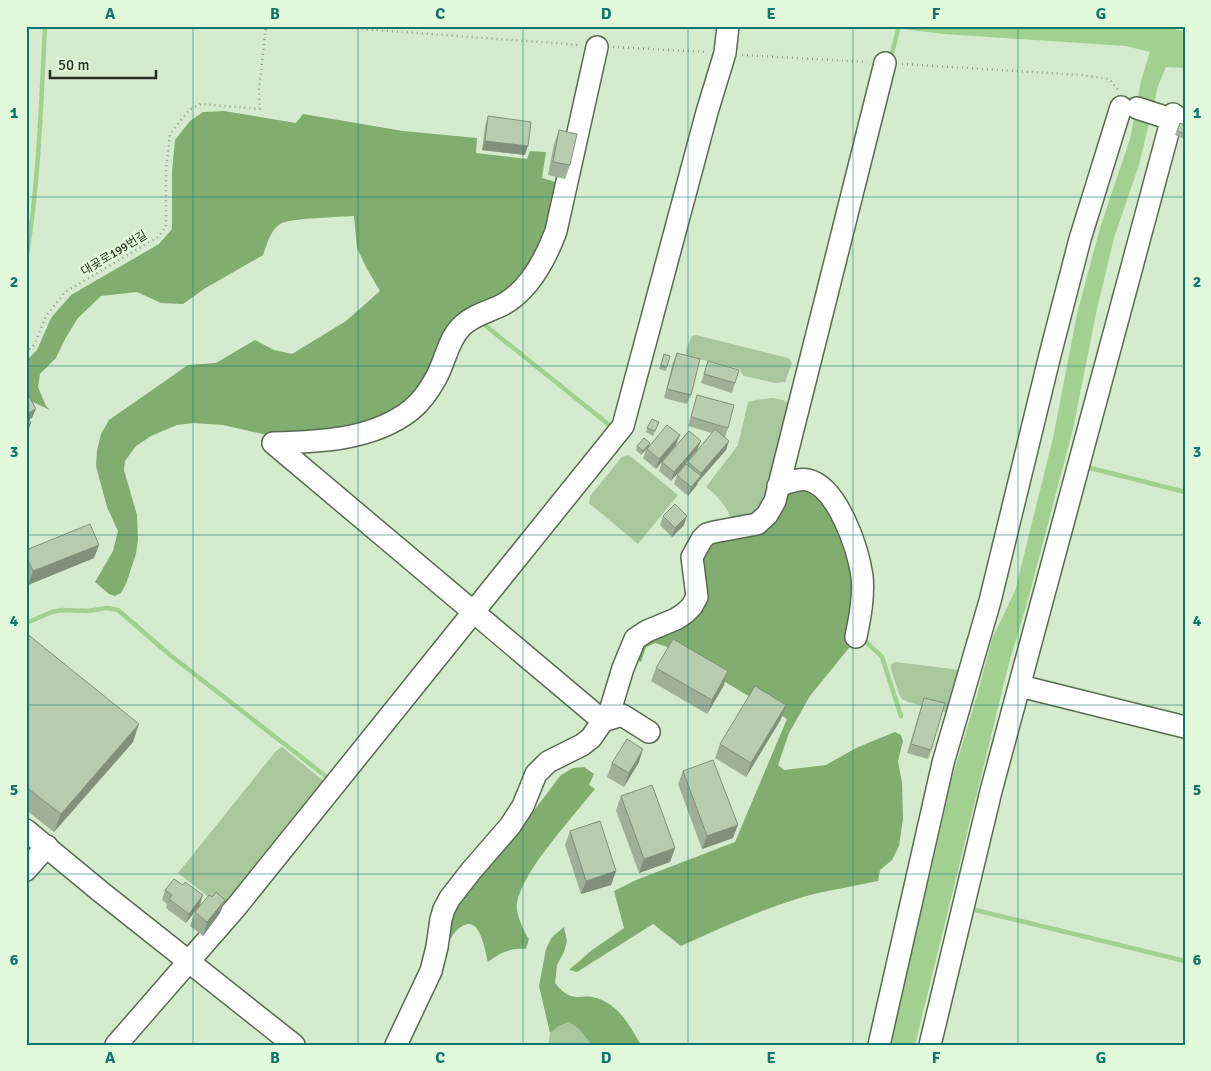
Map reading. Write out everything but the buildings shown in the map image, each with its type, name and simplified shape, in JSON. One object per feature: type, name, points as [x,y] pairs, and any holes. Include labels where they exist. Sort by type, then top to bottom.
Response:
[{"type":"lane","points":[[116,1045],[188,960],[237,906],[624,426],[707,112],[725,53],[728,26]]},
{"type":"lane","points":[[598,47],[556,231],[544,258],[527,284],[518,294],[505,303],[462,325],[456,332],[436,378],[423,398],[412,410],[398,419],[380,428],[330,439],[273,443],[604,720]]},
{"type":"lane","points":[[396,1045],[431,971],[444,909],[450,898],[510,826],[523,806],[536,774],[548,762],[582,745],[591,738],[610,711],[623,668],[635,639],[647,631],[676,619],[692,606],[697,597],[692,557],[702,538],[714,532],[747,527],[763,521],[774,502],[885,63]]},
{"type":"lane","points":[[930,1045],[991,791],[1020,686],[1154,114]]},
{"type":"lane","points":[[879,1045],[944,763],[990,601],[1080,239],[1154,114]]},
{"type":"lane","points":[[778,486],[807,480],[819,484],[832,498],[845,520],[855,547],[862,576],[862,604],[856,637]]},
{"type":"lane","points":[[1020,686],[1185,727]]},
{"type":"lane","points":[[604,720],[622,715],[649,732]]},
{"type":"lane","points":[[26,830],[294,1045]]},
{"type":"lane","points":[[26,870],[47,846]]},
{"type":"path","name":"대곶로199번길","points":[[26,353],[34,345],[46,316],[64,292],[158,237],[166,227],[166,171],[170,134],[189,110],[201,104],[260,109],[259,90],[266,26]]},
{"type":"shaded area","points":[[876,26],[1158,26],[1185,31],[1185,68],[1166,67],[1158,86],[1139,165],[1114,238],[1097,309],[1073,429],[1026,607],[1009,663],[915,1045],[887,1045],[930,876],[952,778],[992,639],[1015,591],[1053,438],[1077,314],[1100,228],[1130,139],[1141,81],[1150,52],[1126,46],[944,34]]},
{"type":"shaded area","points":[[224,111],[296,123],[303,114],[403,131],[477,138],[476,153],[527,159],[530,151],[546,152],[542,178],[562,184],[551,230],[509,294],[460,319],[416,398],[371,426],[271,436],[223,425],[193,423],[177,425],[151,436],[136,446],[125,461],[124,470],[137,515],[138,539],[136,554],[126,584],[121,593],[115,596],[109,594],[95,582],[113,551],[118,531],[107,507],[96,466],[101,434],[109,420],[188,365],[216,363],[255,340],[274,350],[292,354],[346,321],[380,291],[357,248],[354,216],[285,222],[274,230],[263,255],[204,289],[183,304],[161,303],[137,292],[101,296],[78,318],[56,358],[40,374],[38,387],[46,406],[50,410],[26,399],[26,361],[37,350],[51,318],[71,295],[159,244],[172,229],[172,172],[175,140],[190,121],[203,112]]},
{"type":"shaded area","points":[[696,335],[788,358],[792,363],[785,382],[775,383],[744,376],[740,369],[691,357],[686,354],[686,350],[692,336]]},
{"type":"shaded area","points":[[773,398],[783,400],[789,404],[762,518],[733,522],[722,503],[706,487],[738,445],[748,402]]},
{"type":"shaded area","points":[[629,455],[678,495],[638,544],[589,503],[590,496],[622,457]]},
{"type":"shaded area","points":[[787,487],[821,492],[862,576],[853,643],[810,696],[789,733],[778,765],[784,770],[826,765],[856,748],[895,732],[901,735],[903,741],[898,761],[902,783],[903,819],[899,846],[892,860],[880,870],[878,881],[800,898],[748,916],[681,946],[653,924],[577,972],[569,970],[592,950],[624,928],[614,891],[636,880],[735,842],[787,719],[665,646],[655,643],[646,647],[641,662],[631,657],[638,641],[680,623],[697,550],[744,530]]},
{"type":"shaded area","points":[[895,662],[960,670],[949,713],[902,699],[891,669],[891,664]]},
{"type":"shaded area","points":[[282,747],[326,783],[224,909],[178,873],[276,751]]},
{"type":"shaded area","points":[[584,767],[594,774],[589,785],[595,789],[550,844],[521,890],[517,911],[520,922],[529,939],[526,949],[506,951],[488,962],[479,932],[470,924],[464,925],[456,931],[443,951],[443,930],[460,895],[503,851],[561,775],[573,768]]},
{"type":"shaded area","points":[[564,927],[567,941],[557,965],[555,983],[567,994],[577,997],[592,997],[616,1009],[622,1015],[641,1045],[592,1045],[579,1029],[569,1022],[559,1026],[550,1033],[539,986],[546,949],[552,937]]},
{"type":"shaded area","points":[[569,1022],[579,1029],[592,1045],[548,1045],[550,1033],[559,1026]]},
{"type":"waterway","points":[[26,260],[37,173],[45,26]]},
{"type":"waterway","points":[[892,53],[899,26]]},
{"type":"waterway","points":[[486,326],[613,428]]},
{"type":"waterway","points":[[1090,468],[1185,492]]},
{"type":"waterway","points":[[26,623],[52,612],[62,610],[88,611],[107,608],[118,610],[170,655],[328,778]]},
{"type":"waterway","points":[[863,637],[882,657],[901,716]]},
{"type":"waterway","points":[[971,909],[1185,961]]}]
